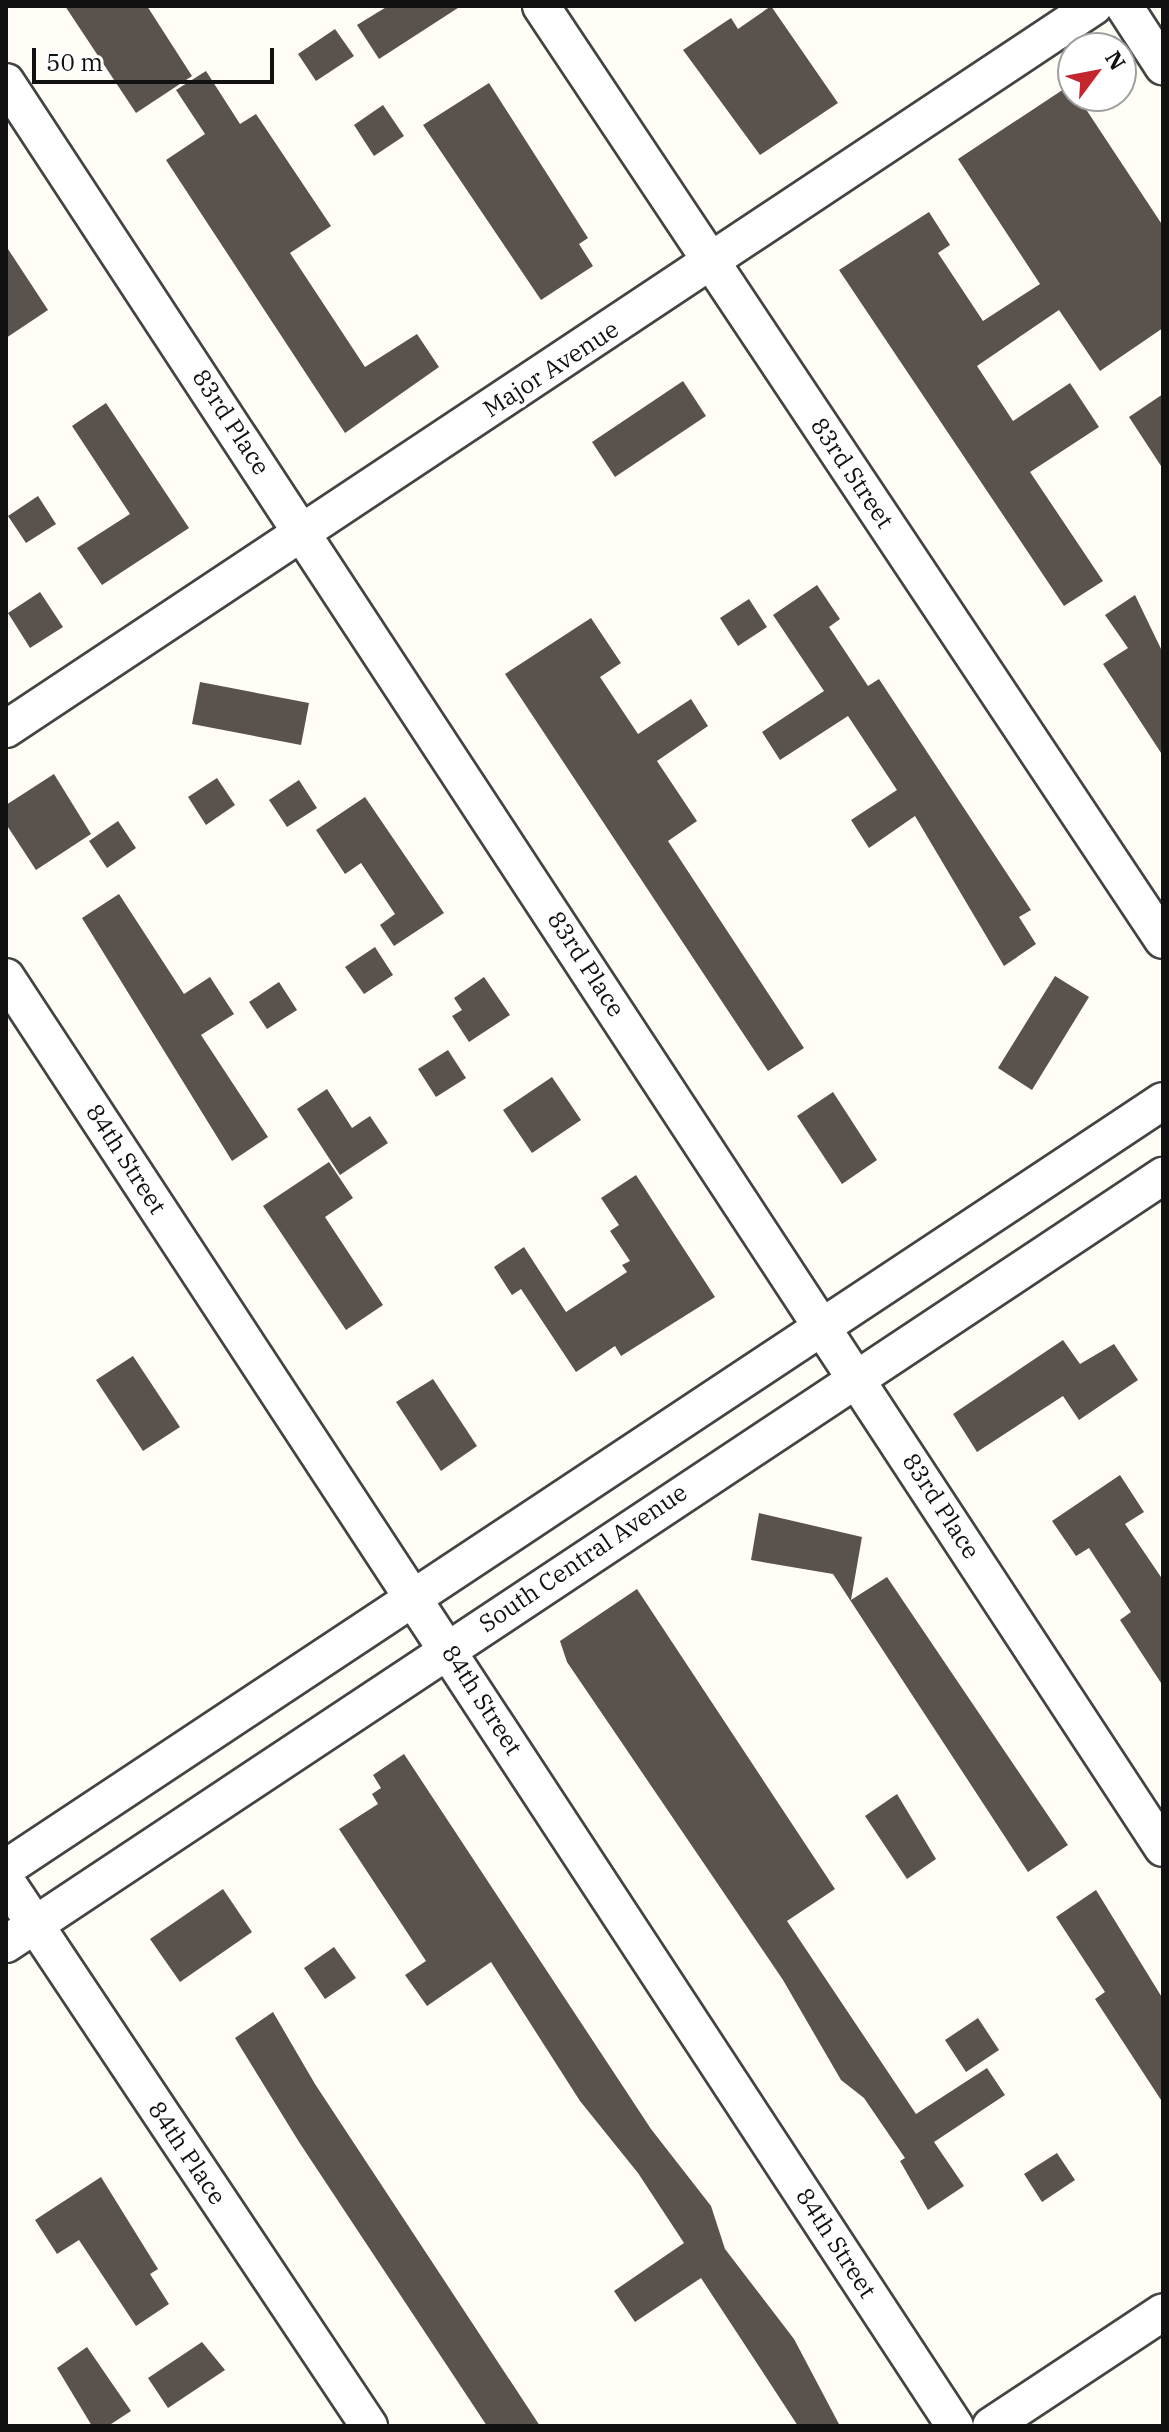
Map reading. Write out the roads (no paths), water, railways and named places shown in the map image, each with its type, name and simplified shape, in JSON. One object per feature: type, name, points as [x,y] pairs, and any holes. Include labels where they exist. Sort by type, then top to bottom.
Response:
[{"type":"street","name":"83rd Street","points":[[541,6],[1163,940]]},
{"type":"street","name":"Major Avenue","points":[[6,729],[1094,6]]},
{"type":"street","points":[[1124,6],[1163,66]]},
{"type":"street","name":"83rd Place","points":[[6,82],[1163,1848]]},
{"type":"street","name":"84th Street","points":[[6,977],[955,2426]]},
{"type":"street","points":[[6,1868],[413,1595],[1163,1101]]},
{"type":"street","name":"South Central Avenue","points":[[20,1934],[856,1376],[1163,1176]]},
{"type":"street","name":"84th Place","points":[[6,1881],[20,1934],[369,2426]]},
{"type":"street","points":[[991,2426],[1163,2312]]}]
